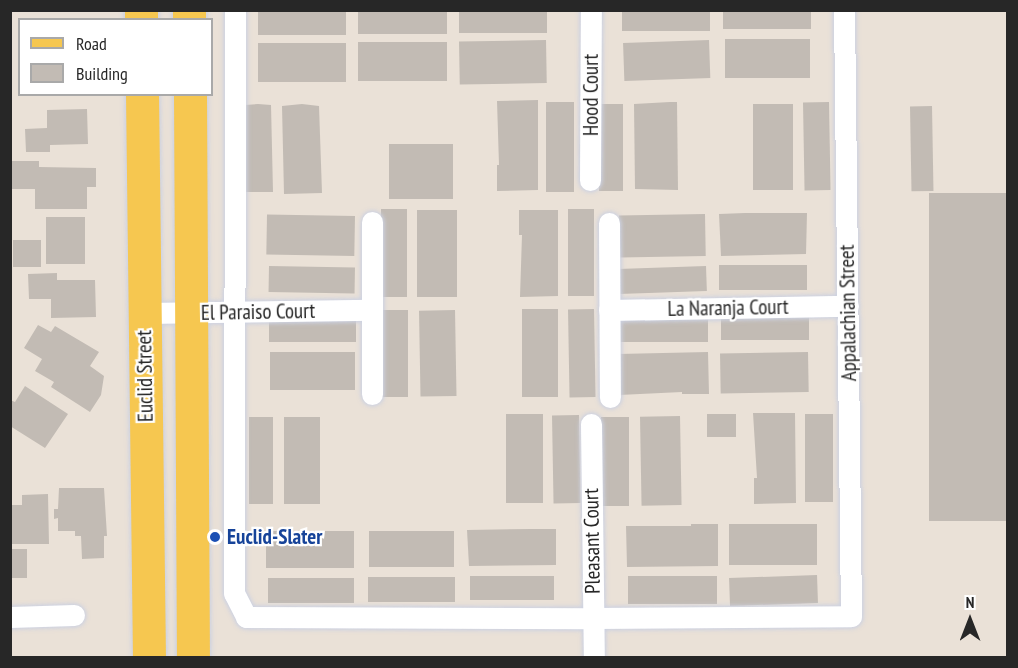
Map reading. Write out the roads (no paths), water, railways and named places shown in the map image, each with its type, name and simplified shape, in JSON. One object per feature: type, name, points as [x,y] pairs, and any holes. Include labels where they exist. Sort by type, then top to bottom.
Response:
[{"type":"main road","name":"Euclid Street","points":[[142,96],[149,657]]},
{"type":"main road","points":[[189,96],[193,657]]},
{"type":"street","points":[[236,10],[234,593],[246,617],[593,618]]},
{"type":"street","name":"Hood Court","points":[[591,10],[591,180]]},
{"type":"street","name":"Appalachian Street","points":[[593,618],[851,616],[844,10]]},
{"type":"street","points":[[372,222],[372,394]]},
{"type":"street","points":[[609,223],[610,397]]},
{"type":"street","name":"La Naranja Court","points":[[609,310],[848,306]]},
{"type":"street","name":"El Paraiso Court","points":[[145,313],[372,310]]},
{"type":"street","name":"Pleasant Court","points":[[591,424],[594,657]]},
{"type":"street","points":[[10,617],[74,615]]},
{"type":"place","name":"Euclid-Slater","points":[[215,537]]}]
